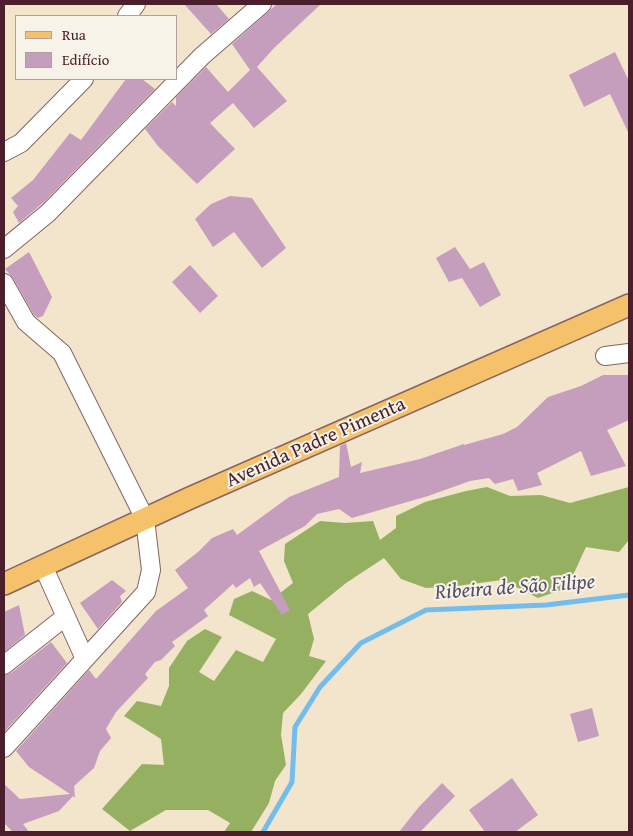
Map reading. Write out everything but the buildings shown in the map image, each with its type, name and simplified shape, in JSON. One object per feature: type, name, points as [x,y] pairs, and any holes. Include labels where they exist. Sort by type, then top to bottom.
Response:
[{"type":"main road","name":"Avenida Padre Pimenta","points":[[4,584],[145,519],[629,305]]},
{"type":"street","points":[[128,15],[136,4]]},
{"type":"street","points":[[4,249],[48,214],[202,56],[262,4]]},
{"type":"street","points":[[4,152],[20,143],[83,80]]},
{"type":"street","points":[[4,283],[26,322],[62,353],[145,519],[151,570],[146,592],[4,748]]},
{"type":"street","points":[[605,356],[629,353]]},
{"type":"street","points":[[43,566],[84,659]]},
{"type":"street","points":[[4,665],[65,617]]},
{"type":"green space","points":[[487,487],[510,496],[541,495],[570,503],[629,487],[629,540],[619,552],[586,547],[567,588],[538,598],[502,580],[426,588],[401,579],[384,558],[346,583],[308,614],[314,639],[309,656],[326,661],[301,694],[283,713],[281,735],[286,765],[275,781],[269,803],[251,832],[224,832],[230,823],[208,810],[166,810],[130,831],[102,809],[142,764],[164,765],[161,739],[124,716],[137,701],[161,706],[169,686],[169,668],[187,641],[205,629],[222,637],[199,672],[214,681],[236,650],[263,662],[276,639],[229,615],[234,599],[252,591],[271,600],[293,583],[284,561],[285,544],[320,521],[345,523],[373,521],[380,540],[396,528],[396,516],[425,502]]},
{"type":"waterway","name":"Ribeira de São Filipe","points":[[263,832],[292,782],[295,727],[320,687],[361,643],[426,610],[546,605],[629,595]]}]
